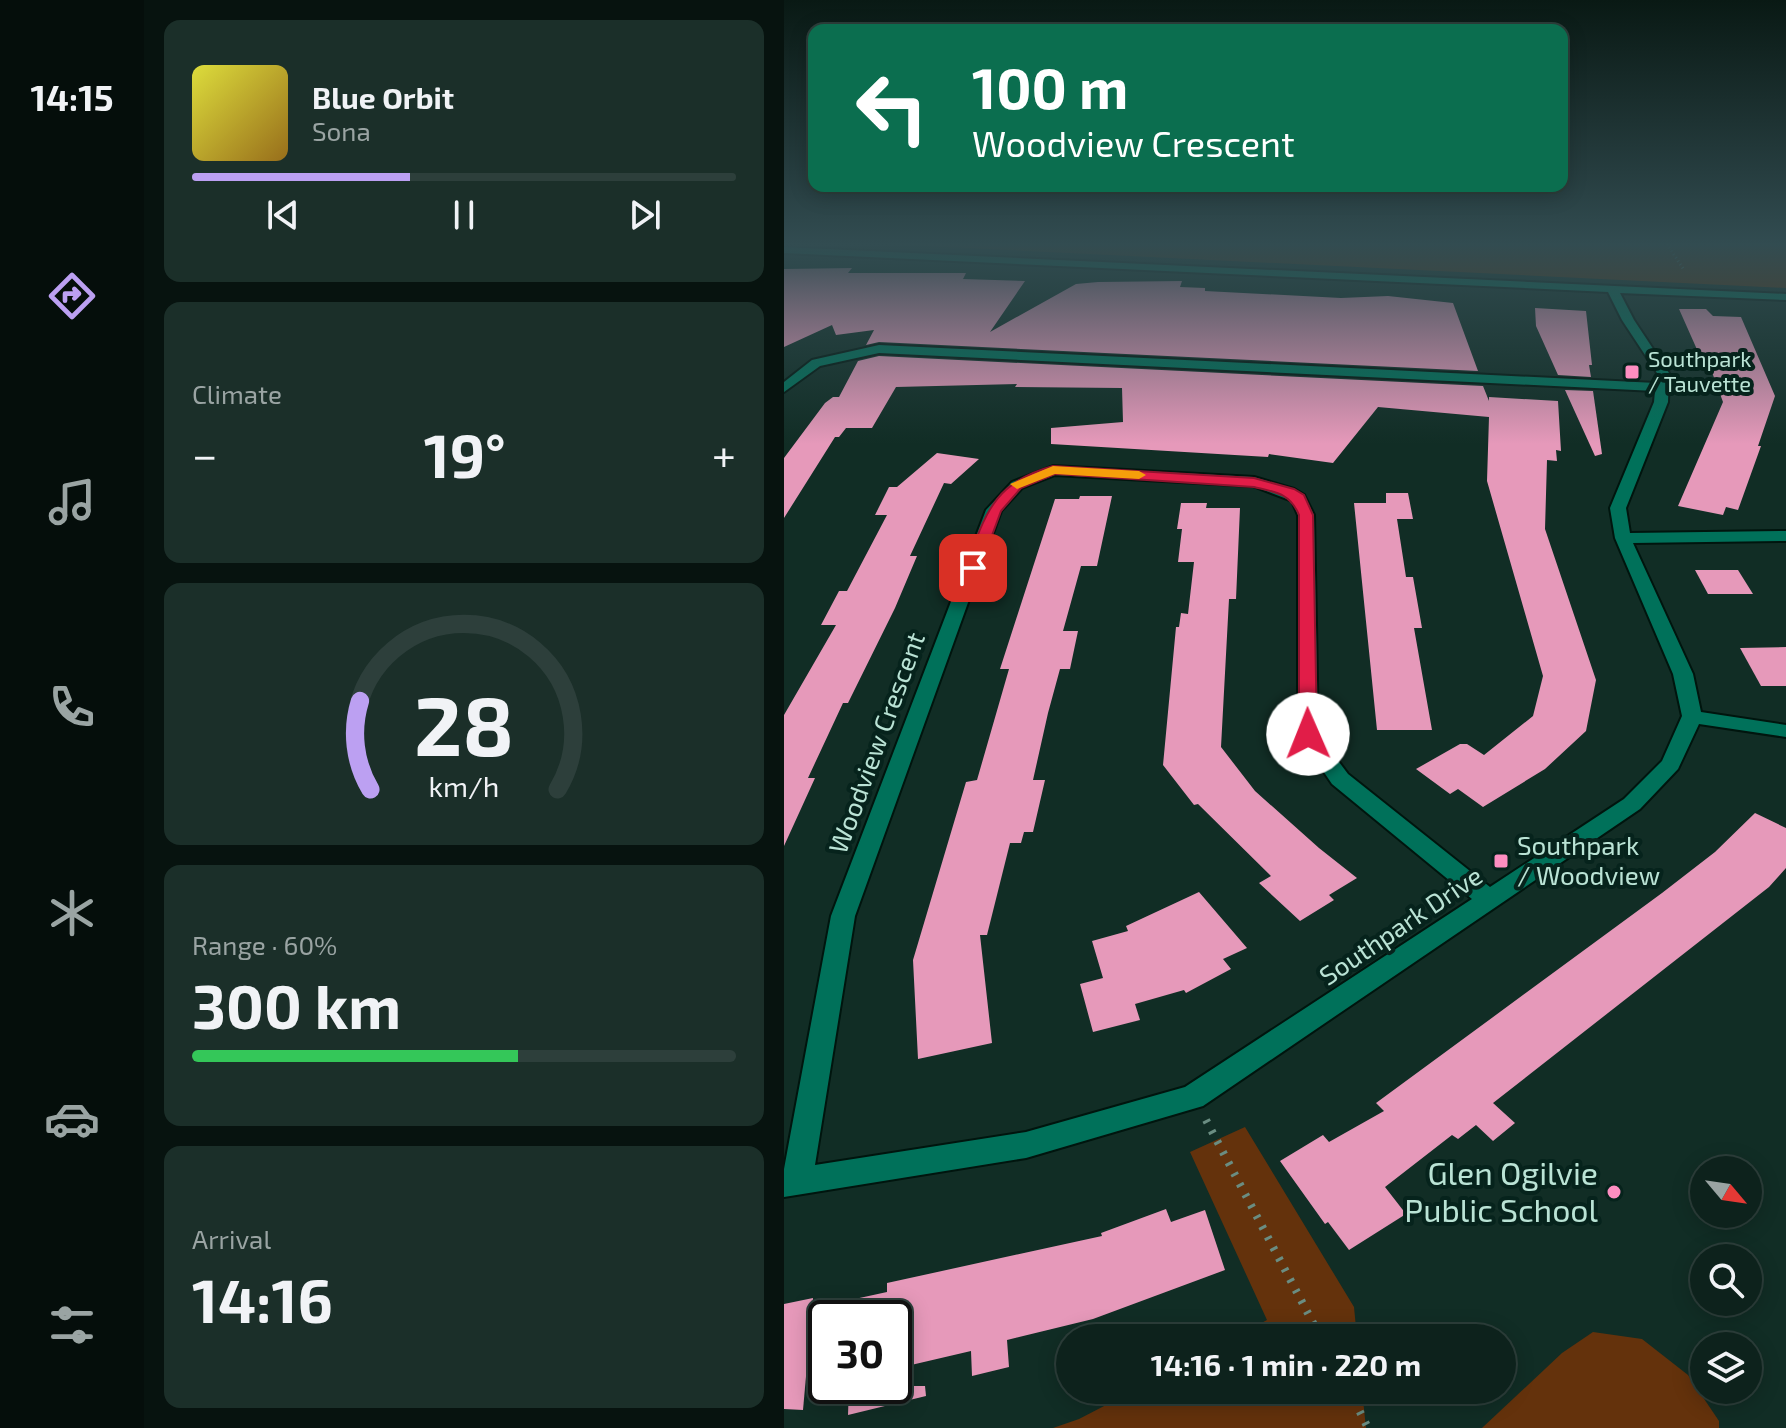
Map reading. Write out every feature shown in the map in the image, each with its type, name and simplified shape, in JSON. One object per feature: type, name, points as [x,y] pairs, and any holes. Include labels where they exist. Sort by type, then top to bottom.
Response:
[{"type":"street","points":[[1623,311],[1663,373],[1663,387],[1661,402],[1618,508],[1623,538],[1683,674],[1692,716],[1786,731]]},
{"type":"street","points":[[784,388],[816,363],[879,349],[1663,387]]},
{"type":"street","name":"Woodview Crescent","points":[[790,1182],[843,916],[994,510],[1017,485],[1053,470],[1254,482],[1299,498],[1306,515],[1308,734],[1340,779],[1489,899]]},
{"type":"street","points":[[1623,538],[1786,536]]},
{"type":"street","name":"Southpark Drive","points":[[790,1182],[1026,1145],[1193,1097],[1632,804],[1671,764],[1692,716]]},
{"type":"path","points":[[1193,1097],[1314,1324]]},
{"type":"path","points":[[1356,1404],[1368,1428]]},
{"type":"shaded area","points":[[1245,1127],[1354,1307],[1356,1324],[1259,1324],[1267,1320],[1190,1152]]},
{"type":"shaded area","points":[[1593,1332],[1642,1339],[1688,1375],[1690,1404],[1708,1404],[1719,1421],[1719,1428],[1482,1428],[1508,1404],[1516,1404],[1516,1396],[1562,1353]]},
{"type":"shaded area","points":[[1108,1404],[1363,1404],[1366,1428],[1053,1428]]},
{"type":"building","points":[[784,311],[1005,311],[990,332],[1028,311],[1456,311],[1478,371],[879,342],[866,345],[874,330],[836,335],[832,325],[784,347]]},
{"type":"building","points":[[1535,311],[1586,311],[1591,377],[1558,375],[1536,326]]},
{"type":"building","points":[[1680,311],[1708,311],[1713,316],[1741,317],[1775,396],[1738,510],[1726,507],[1723,515],[1678,506],[1723,402],[1709,364],[1703,363]]},
{"type":"building","points":[[879,356],[1483,386],[1489,401],[1489,397],[1558,401],[1561,451],[1556,450],[1557,461],[1547,460],[1545,529],[1596,680],[1586,731],[1545,769],[1483,807],[1458,789],[1450,794],[1416,769],[1460,744],[1467,744],[1484,755],[1533,716],[1543,676],[1487,481],[1489,417],[1378,407],[1333,463],[1269,454],[1268,457],[1051,444],[1051,428],[1123,422],[1122,388],[1015,387],[1017,384],[896,387],[872,428],[846,428],[839,437],[835,437],[784,518],[784,458],[825,403],[839,397],[858,361]]},
{"type":"building","points":[[1565,390],[1593,391],[1602,454],[1595,456]]},
{"type":"building","points":[[937,453],[979,459],[951,484],[944,483],[910,556],[917,556],[895,608],[848,703],[843,703],[808,778],[815,778],[784,846],[784,715],[836,625],[821,625],[839,591],[847,591],[887,515],[875,515],[889,487],[897,487]]},
{"type":"building","points":[[1386,493],[1408,493],[1413,519],[1397,519],[1406,577],[1413,577],[1422,628],[1414,628],[1432,730],[1377,730],[1354,503],[1386,503]]},
{"type":"building","points":[[1080,496],[1112,496],[1097,566],[1081,566],[1063,631],[1078,631],[1070,669],[1060,669],[1033,780],[1045,780],[1033,832],[1024,832],[1021,843],[1010,843],[987,935],[980,935],[992,1043],[918,1059],[913,960],[966,782],[977,780],[1009,669],[1000,669],[1055,499],[1079,499]]},
{"type":"building","points":[[1181,503],[1207,503],[1206,508],[1240,508],[1236,599],[1229,599],[1221,747],[1255,791],[1357,878],[1329,895],[1334,900],[1300,921],[1259,883],[1271,876],[1198,804],[1194,805],[1163,765],[1176,627],[1179,627],[1181,613],[1188,614],[1194,562],[1178,562],[1182,529],[1177,529]]},
{"type":"building","points":[[1695,570],[1738,570],[1753,594],[1708,594]]},
{"type":"building","points":[[1786,647],[1786,686],[1761,686],[1740,648]]},
{"type":"building","points":[[1755,813],[1786,828],[1786,868],[1769,887],[1493,1103],[1515,1123],[1493,1141],[1476,1125],[1458,1139],[1452,1135],[1385,1187],[1406,1214],[1349,1250],[1328,1222],[1325,1224],[1280,1161],[1323,1135],[1329,1142],[1384,1111],[1376,1103],[1662,893],[1715,852]]},
{"type":"building","points":[[1199,892],[1247,948],[1223,959],[1231,969],[1186,993],[1184,990],[1135,1004],[1140,1020],[1093,1032],[1080,984],[1103,978],[1092,941],[1128,931],[1126,926]]},
{"type":"building","points":[[1166,1209],[1171,1222],[1205,1210],[1225,1270],[1093,1319],[1056,1324],[1056,1328],[1007,1340],[1009,1367],[972,1376],[971,1351],[912,1365],[912,1300],[850,1300],[887,1292],[887,1283],[1102,1236],[1101,1233]]},
{"type":"building","points":[[813,1298],[808,1300],[808,1354],[803,1410],[784,1409],[784,1304]]},
{"type":"building","points":[[912,1386],[925,1386],[926,1396],[912,1399]]},
{"type":"building","points":[[848,1404],[893,1404],[848,1415]]},
{"type":"slow traffic","points":[[1017,484],[1053,470],[1139,475]]},
{"type":"place","name":"Southpark / Tauvette","points":[[1632,372]]},
{"type":"place","name":"Southpark / Woodview","points":[[1501,861]]},
{"type":"place","name":"Glen Ogilvie Public School","points":[[1614,1192]]},
{"type":"route","points":[[973,568],[994,510],[1017,485],[1053,470],[1254,482],[1289,492],[1299,498],[1306,515],[1308,734]]}]
